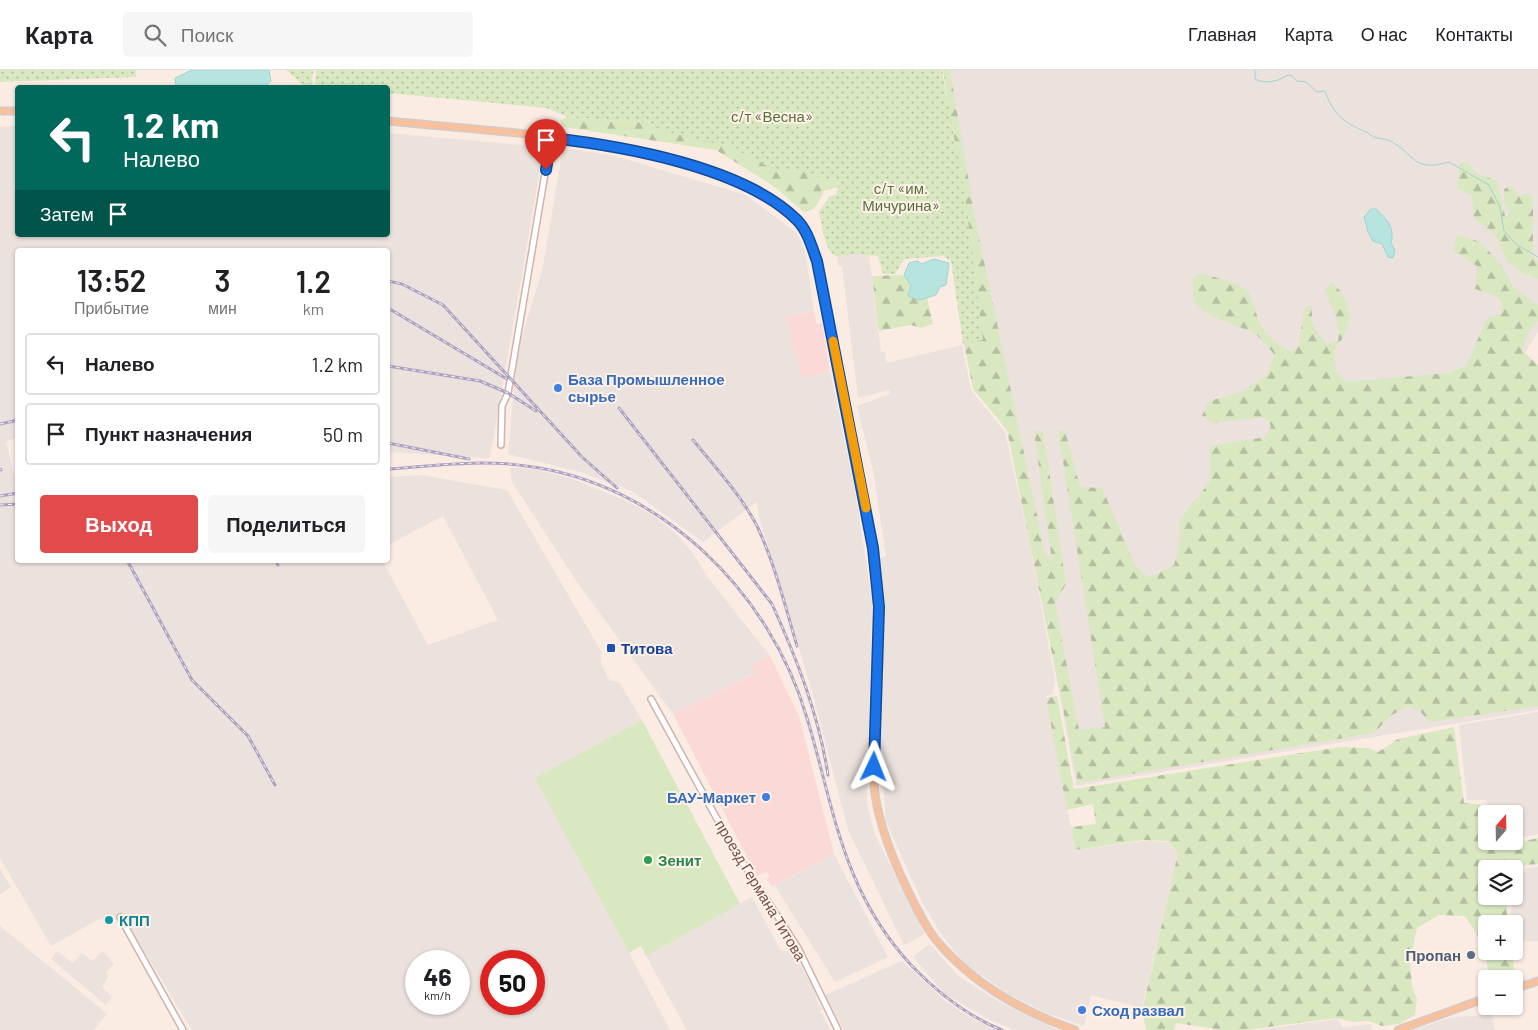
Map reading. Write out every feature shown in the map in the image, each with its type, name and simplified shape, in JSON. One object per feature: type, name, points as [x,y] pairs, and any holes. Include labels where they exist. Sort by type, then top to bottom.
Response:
[{"type":"main road","points":[[0,111],[15,111]]},
{"type":"main road","points":[[390,121],[551,138],[638,151],[706,170],[761,194],[798,221],[810,240],[817,261],[873,548],[879,607],[874,786],[878,813],[886,840],[906,887],[931,932],[961,967],[985,986],[1010,1000],[1075,1030]]},
{"type":"main road","points":[[1523,987],[1538,981]]},
{"type":"main road","points":[[1529,985],[1538,988]]},
{"type":"main road","points":[[1398,1030],[1478,1001]]},
{"type":"street","points":[[501,445],[502,406],[508,393],[551,138]]},
{"type":"street","name":"проезд Германа Титова","points":[[651,699],[732,846],[798,948],[838,1030]]},
{"type":"street","points":[[120,917],[183,1030]]},
{"type":"shaded area","points":[[948,70],[1538,70],[1538,332],[1517,365],[1538,508],[1538,710],[1076,786]]},
{"type":"shaded area","points":[[15,126],[15,237],[390,237],[390,133],[544,147],[490,458],[390,452],[390,248],[15,248],[15,438],[6,442],[15,478],[15,563],[384,563],[428,645],[498,620],[443,516],[390,544],[390,477],[422,475],[507,490],[601,651],[601,664],[610,681],[619,682],[642,720],[536,778],[670,1030],[192,1030],[123,916],[106,925],[101,918],[51,946],[0,858],[0,127]]},
{"type":"shaded area","points":[[563,148],[612,155],[746,195],[797,233],[805,251],[814,311],[786,317],[802,378],[830,372],[854,485],[872,601],[867,803],[875,835],[925,934],[904,945],[848,830],[812,691],[759,517],[757,502],[703,542],[632,491],[580,472],[508,454],[515,376],[521,338],[542,272]]},
{"type":"shaded area","points":[[862,253],[862,255],[869,254],[881,352],[885,352],[886,363],[962,345],[971,390],[1005,432],[1028,535],[1055,679],[1053,694],[1046,696],[1075,850],[1143,841],[1167,842],[1178,853],[1142,1008],[1091,995],[1084,1026],[1044,1012],[1010,995],[965,964],[941,934],[922,902],[886,821],[880,740],[884,604],[880,558],[886,556],[873,470],[857,406],[890,394],[889,390],[858,398],[842,266],[838,266],[837,256]]},
{"type":"shaded area","points":[[814,311],[817,324],[822,323],[830,372],[802,378],[786,317]]},
{"type":"shaded area","points":[[510,467],[537,470],[570,478],[629,502],[657,518],[675,533],[692,552],[707,576],[770,656],[751,665],[755,673],[673,714],[575,579],[512,482]]},
{"type":"shaded area","points":[[770,656],[799,716],[834,854],[772,887],[766,879],[770,877],[767,872],[757,876],[673,714],[754,674],[751,665]]},
{"type":"shaded area","points":[[1538,712],[1538,834],[1523,837],[1523,805],[1487,805],[1486,800],[1467,800],[1459,725]]},
{"type":"shaded area","points":[[834,854],[888,957],[835,982],[775,886]]},
{"type":"shaded area","points":[[1538,867],[1538,941],[1523,942],[1523,915],[1511,915],[1512,905],[1523,905],[1523,873],[1527,868]]},
{"type":"shaded area","points":[[0,869],[11,887],[0,894]]},
{"type":"shaded area","points":[[752,897],[781,951],[792,951],[816,992],[816,999],[822,1010],[820,1011],[830,1030],[687,1030],[646,956]]},
{"type":"shaded area","points":[[0,926],[107,1014],[93,1030],[0,1030]]},
{"type":"shaded area","points":[[930,944],[958,976],[1000,1002],[1058,1030],[1014,1030],[988,1019],[945,994],[913,957]]},
{"type":"shaded area","points":[[57,951],[73,963],[82,953],[92,961],[103,951],[114,964],[106,972],[108,977],[102,987],[112,997],[106,1005],[51,959]]},
{"type":"shaded area","points":[[902,961],[945,1001],[973,1019],[999,1030],[844,1030],[825,995]]},
{"type":"shaded area","points":[[1492,1015],[1495,1030],[1413,1030],[1449,1018]]},
{"type":"shaded area","points":[[1338,1019],[1342,1027],[1371,1024],[1372,1030],[1257,1030]]},
{"type":"green space","points":[[0,70],[136,70],[136,77],[0,82]]},
{"type":"green space","points":[[286,70],[313,70],[312,85],[304,85]]},
{"type":"green space","points":[[316,70],[942,70],[965,196],[983,340],[963,344],[951,261],[943,256],[904,259],[895,274],[883,274],[878,256],[862,255],[861,253],[846,256],[833,254],[826,244],[819,212],[829,197],[837,194],[839,180],[819,178],[806,169],[779,172],[731,147],[659,130],[651,123],[567,117],[547,108],[390,93],[390,85],[315,85]]},
{"type":"green space","points":[[943,70],[950,70],[975,218],[1045,554],[1052,561],[1034,431],[1043,431],[1066,584],[1055,603],[1079,730],[1105,727],[1058,430],[1065,431],[1080,487],[1102,488],[1135,565],[1149,578],[1174,565],[1179,547],[1179,520],[1210,482],[1210,446],[1266,437],[1271,426],[1265,417],[1212,423],[1202,416],[1209,401],[1241,392],[1268,374],[1274,354],[1255,333],[1209,315],[1194,302],[1193,278],[1201,273],[1234,283],[1248,291],[1259,320],[1267,333],[1273,340],[1293,352],[1298,346],[1305,307],[1312,306],[1313,323],[1324,340],[1328,344],[1338,341],[1337,320],[1325,289],[1332,282],[1345,299],[1350,315],[1346,332],[1334,349],[1336,371],[1347,382],[1447,373],[1466,366],[1487,318],[1502,314],[1502,302],[1493,295],[1475,289],[1477,266],[1453,251],[1457,234],[1480,242],[1500,263],[1514,288],[1538,305],[1538,321],[1530,329],[1522,349],[1538,366],[1538,706],[1429,722],[1420,711],[1408,706],[1392,715],[1374,733],[1078,783],[1007,430],[973,389],[964,344],[952,255],[966,222]]},
{"type":"green space","points":[[567,117],[651,123],[659,130],[810,145],[819,178],[839,180],[838,187],[824,191],[814,208],[804,212],[773,186],[716,150],[564,127],[560,120]]},
{"type":"green space","points":[[1468,162],[1476,173],[1497,181],[1505,216],[1508,217],[1510,212],[1504,201],[1504,189],[1511,186],[1518,196],[1527,193],[1533,197],[1533,256],[1538,262],[1538,279],[1522,273],[1506,260],[1496,236],[1474,218],[1472,196],[1457,188],[1460,164]]},
{"type":"green space","points":[[904,275],[911,284],[909,296],[919,300],[927,297],[933,324],[921,328],[911,325],[879,331],[872,276]]},
{"type":"green space","points":[[1057,696],[1074,789],[1340,747],[1369,748],[1378,752],[1398,739],[1454,727],[1464,803],[1485,805],[1478,805],[1478,850],[1523,850],[1523,841],[1538,838],[1538,864],[1525,865],[1523,868],[1523,860],[1478,860],[1478,905],[1507,905],[1507,915],[1478,915],[1478,936],[1465,916],[1439,915],[1417,928],[1410,962],[1412,986],[1417,999],[1415,1015],[1399,1024],[1382,1026],[1369,1021],[1352,1022],[1337,1018],[1246,1030],[1222,1030],[1176,1023],[1174,1030],[1146,1030],[1142,1011],[1178,853],[1167,841],[1143,840],[1075,850],[1071,827],[1096,824],[1093,804],[1067,810],[1046,698]]},
{"type":"green space","name":"Зенит","points":[[642,720],[740,904],[646,956],[641,946],[629,953],[535,778]]},
{"type":"green space","points":[[1486,960],[1513,960],[1514,970],[1488,970]]},
{"type":"water","points":[[192,70],[269,70],[271,81],[266,85],[176,85],[175,78]]},
{"type":"water","points":[[1371,209],[1376,209],[1384,216],[1391,228],[1391,243],[1395,250],[1393,258],[1388,257],[1382,244],[1373,241],[1368,232],[1364,217]]},
{"type":"water","points":[[934,259],[949,263],[946,285],[940,287],[936,295],[919,300],[908,296],[911,285],[904,275],[909,263],[917,261],[922,264]]},
{"type":"waterway","points":[[1255,70],[1255,79],[1259,81],[1272,82],[1288,75],[1297,81],[1306,82],[1317,92],[1325,91],[1335,111],[1350,124],[1375,137],[1388,140],[1397,145],[1420,163],[1437,165],[1449,162],[1489,185],[1500,207],[1504,231],[1516,244],[1538,257]]},
{"type":"railway","points":[[390,281],[402,284],[443,305],[582,457],[617,488]]},
{"type":"railway","points":[[390,309],[507,379]]},
{"type":"railway","points":[[390,366],[480,381],[508,393],[536,411]]},
{"type":"railway","points":[[619,408],[772,604],[813,709],[828,775]]},
{"type":"railway","points":[[0,424],[15,421]]},
{"type":"railway","points":[[693,440],[736,492],[757,526],[774,570],[797,646]]},
{"type":"railway","points":[[390,443],[469,459]]},
{"type":"railway","points":[[390,469],[491,463],[526,466],[575,476],[621,495],[664,520],[703,551],[737,587],[766,627],[790,671],[807,718],[844,849],[855,879],[870,909],[889,938],[912,966],[932,985],[965,1011],[1002,1030]]},
{"type":"railway","points":[[0,496],[15,494]]},
{"type":"railway","points":[[0,505],[15,504]]},
{"type":"railway","points":[[129,563],[192,680],[248,736],[275,785]]},
{"type":"slow traffic","points":[[833,341],[866,508]]},
{"type":"place","name":"База Промышленное сырье","points":[[558,388]]},
{"type":"place","name":"Титова","points":[[611,648]]},
{"type":"place","name":"БАУ-Маркет","points":[[766,797]]},
{"type":"place","name":"Зенит","points":[[648,860]]},
{"type":"place","name":"КПП","points":[[109,920]]},
{"type":"place","name":"Пропан","points":[[1471,955]]},
{"type":"place","name":"Сход развал","points":[[1082,1010]]},
{"type":"route","points":[[546,170],[551,138],[588,142],[638,151],[706,170],[761,194],[798,221],[810,240],[817,261],[832,334],[873,548],[879,607],[874,767]]},
{"type":"park label","name":"с/т «Весна»","points":[[772,116]]},
{"type":"park label","name":"с/т «им. Мичурина»","points":[[901,196]]}]
